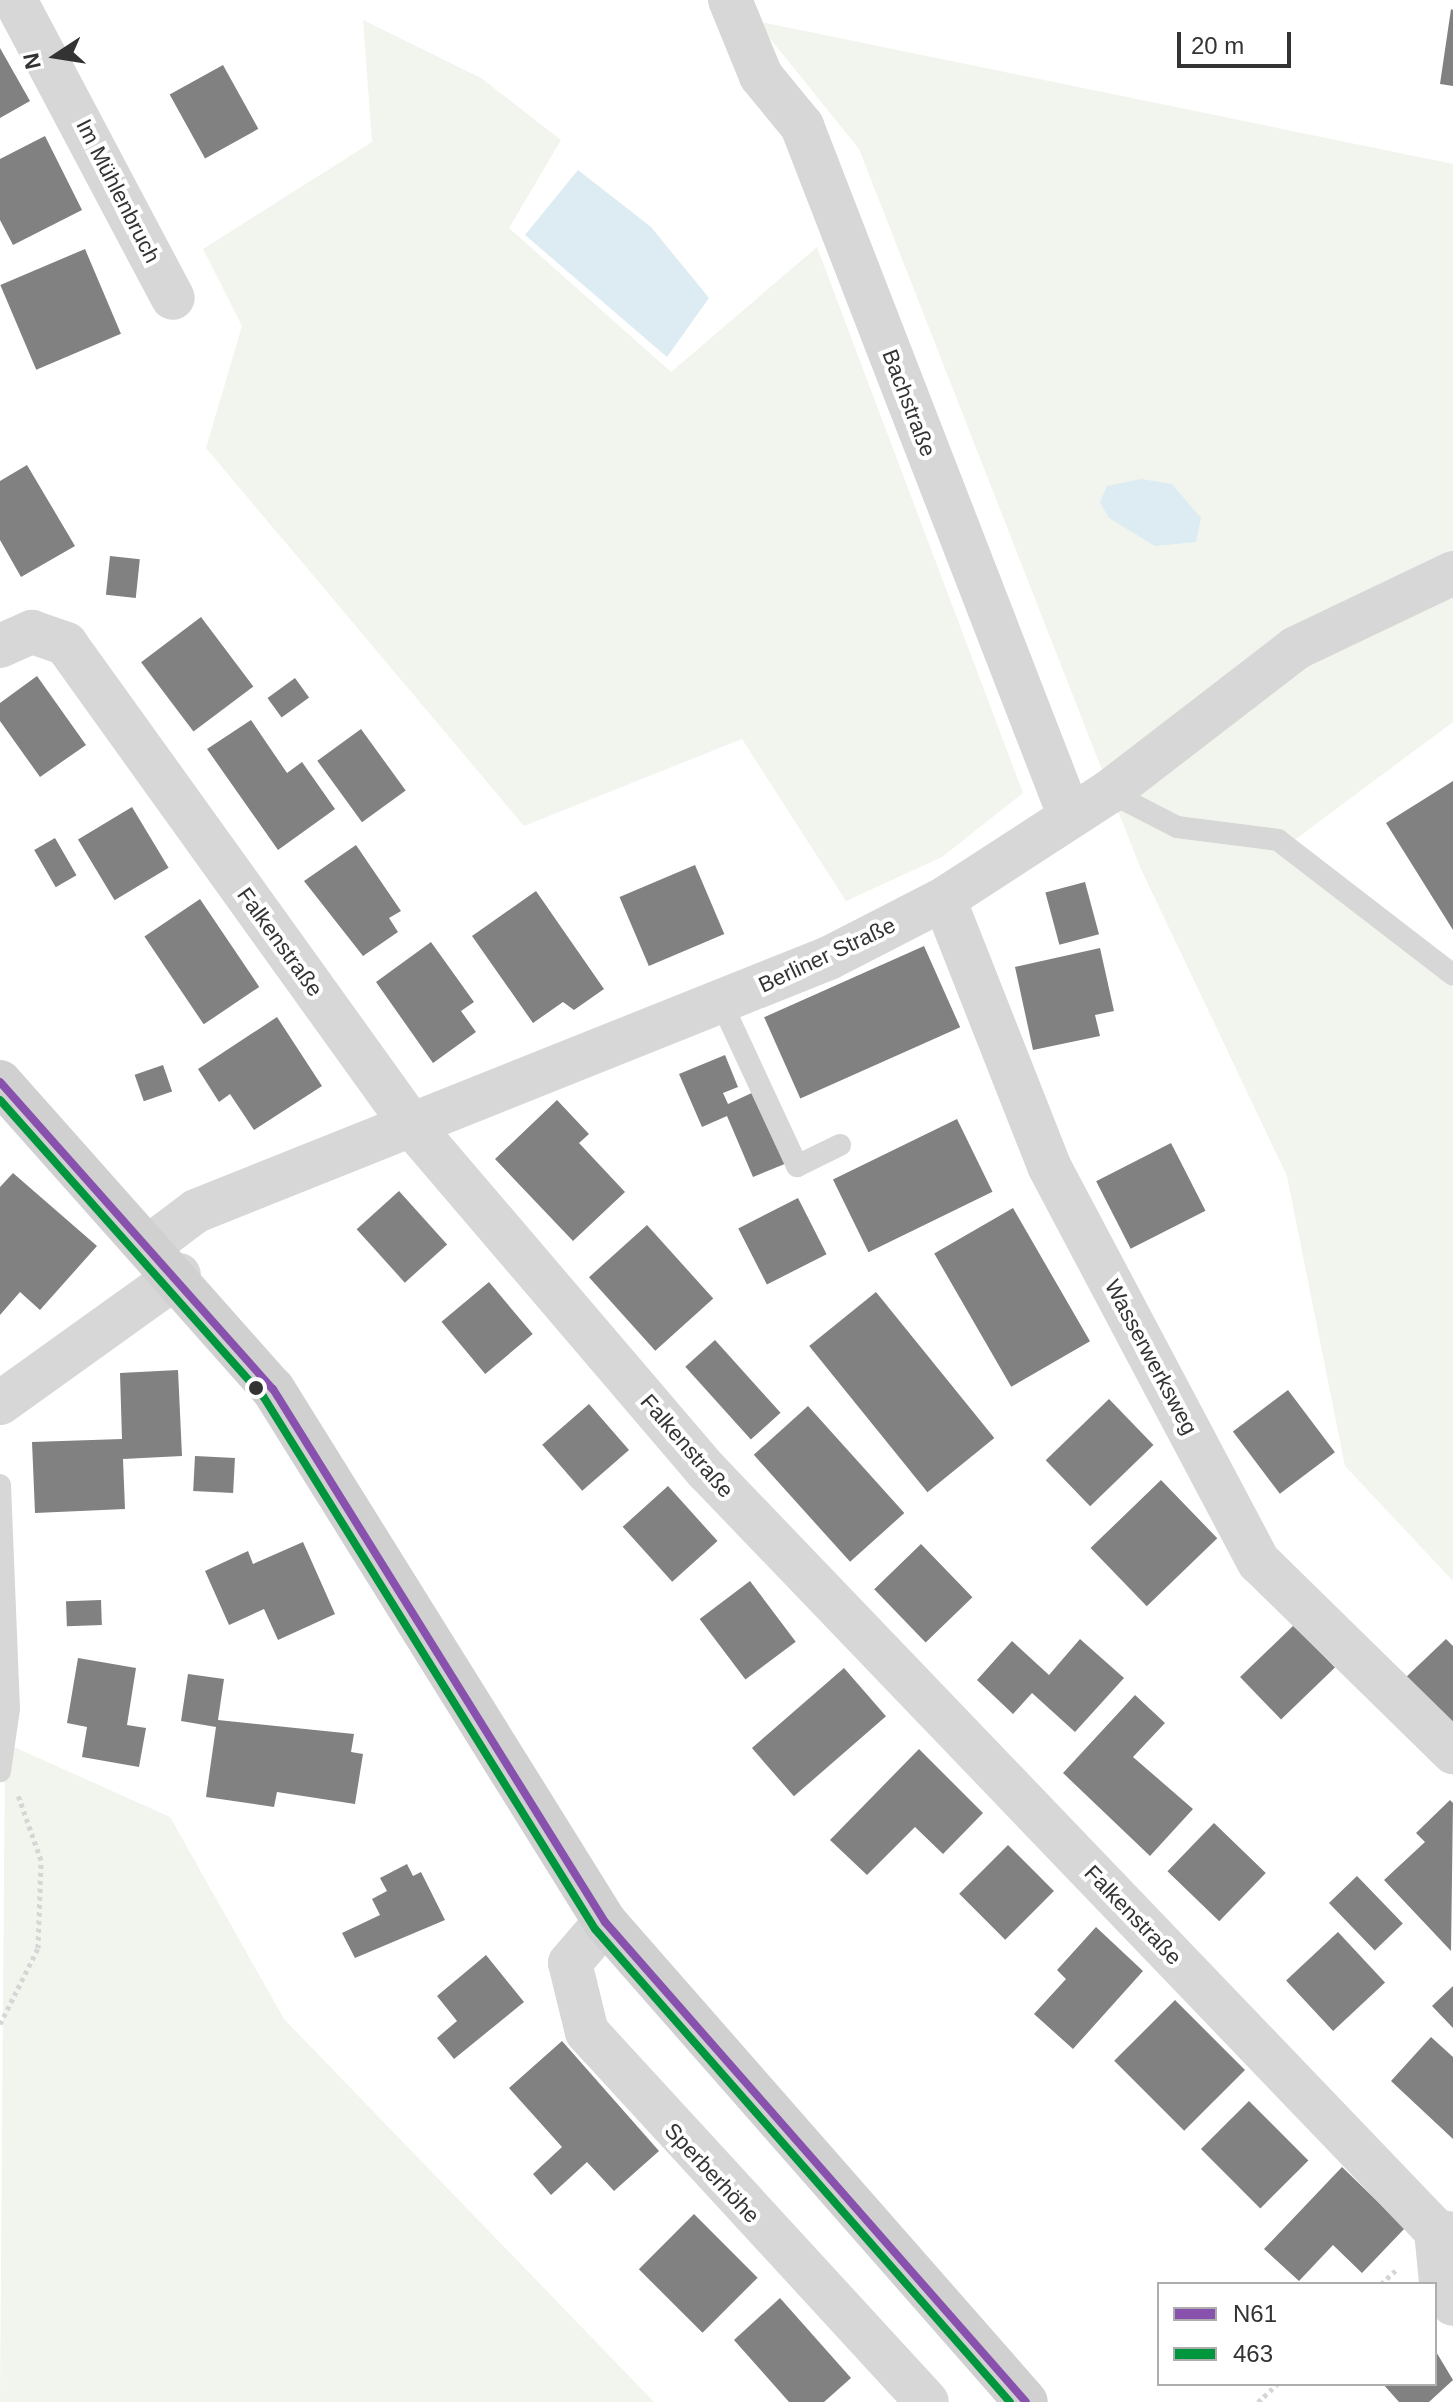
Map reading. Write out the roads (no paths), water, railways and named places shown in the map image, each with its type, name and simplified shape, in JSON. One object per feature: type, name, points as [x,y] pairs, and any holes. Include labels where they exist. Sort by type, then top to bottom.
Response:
[{"type":"main road","points":[[0,1082],[165,1260],[273,1389],[346,1498],[605,1922],[1026,2402]]},
{"type":"street","name":"Im Mühlenbruch","points":[[15,0],[173,298]]},
{"type":"street","name":"Bachstraße","points":[[730,0],[761,76],[802,126],[1070,817]]},
{"type":"street","name":"Berliner Straße","points":[[0,1403],[165,1260],[196,1211],[721,1002],[944,899],[1109,792],[1296,648],[1453,573]]},
{"type":"street","name":"Falkenstraße","points":[[0,646],[32,632],[66,644],[413,1127],[707,1471],[1444,2233],[1442,2292],[1453,2304]]},
{"type":"street","name":"Wasserwerksweg","points":[[944,899],[1049,1166],[1259,1562],[1453,1752]]},
{"type":"street","name":"Sperberhöhe","points":[[605,1922],[570,1963],[587,2032],[927,2402]]},
{"type":"lane","points":[[1109,792],[1177,827],[1278,840],[1453,975]]},
{"type":"lane","points":[[721,1002],[797,1166],[840,1145]]},
{"type":"lane","points":[[0,1485],[9,1709],[0,1771]]}]
